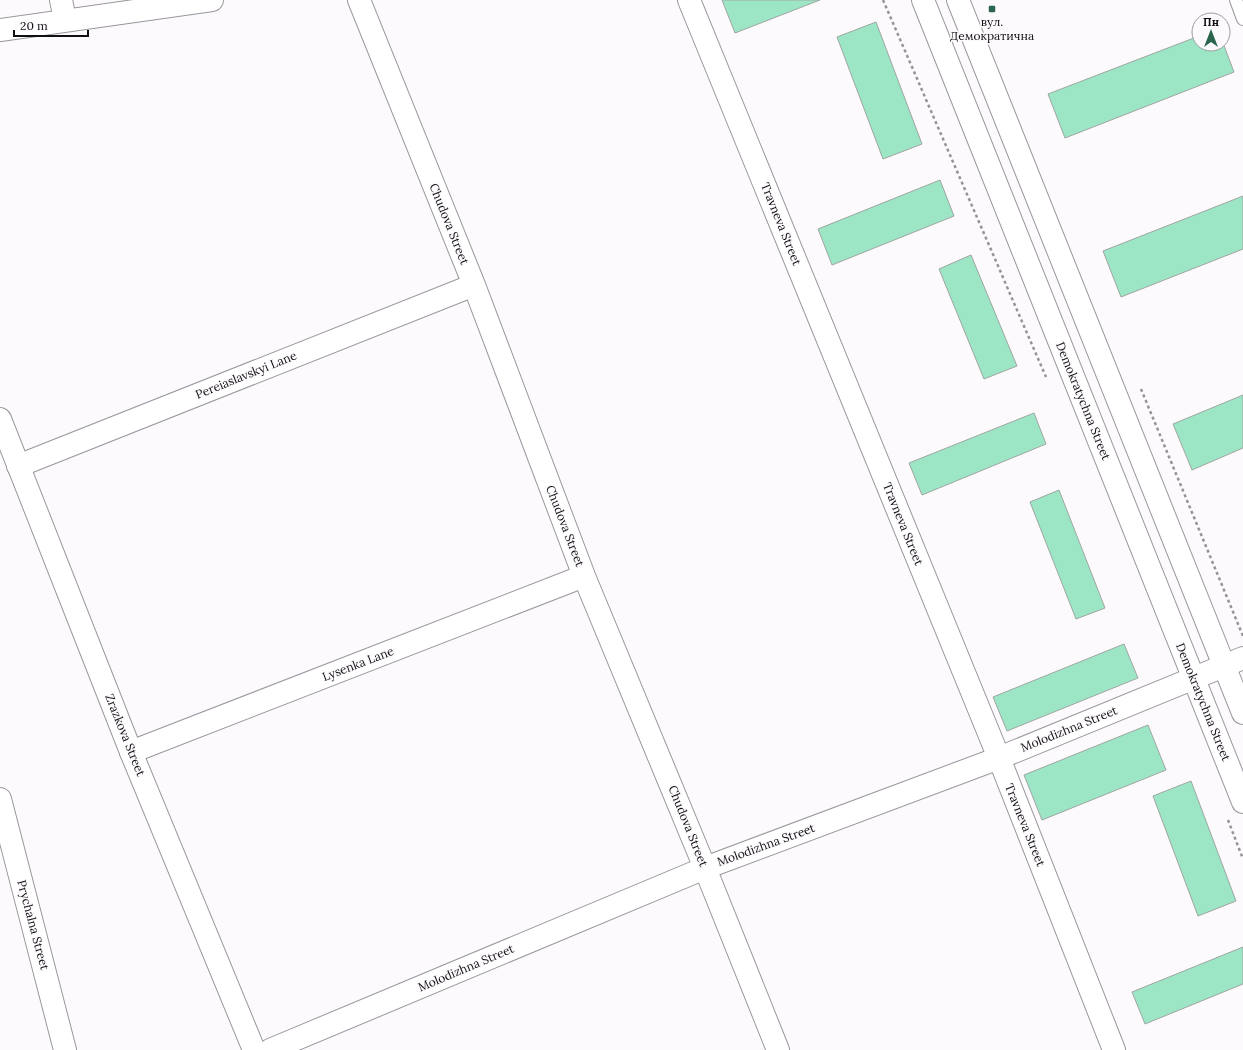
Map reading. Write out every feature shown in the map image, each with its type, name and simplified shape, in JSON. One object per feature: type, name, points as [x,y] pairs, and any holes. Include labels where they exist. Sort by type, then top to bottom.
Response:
[{"type":"street","points":[[0,30],[63,10],[212,0]]},
{"type":"street","name":"Chudova Street","points":[[359,0],[474,285],[584,576],[705,868],[778,1050]]},
{"type":"street","name":"Travneva Street","points":[[689,0],[999,758],[1114,1050]]},
{"type":"street","name":"Demokratychna Street","points":[[923,0],[1243,802]]},
{"type":"street","points":[[958,0],[1233,662],[1243,713]]},
{"type":"street","name":"Pereiaslavskyi Lane","points":[[18,466],[474,285]]},
{"type":"street","name":"Zrazkova Street","points":[[0,418],[5,445],[18,466],[131,752],[254,1050]]},
{"type":"street","name":"Lysenka Lane","points":[[131,752],[584,576]]},
{"type":"street","name":"Molodizhna Street","points":[[270,1050],[705,868],[999,758],[1233,662]]},
{"type":"street","name":"Prychalna Street","points":[[0,799],[65,1050]]},
{"type":"lane","points":[[1236,0],[1243,19]]},
{"type":"path","points":[[883,0],[1048,382]]},
{"type":"building","points":[[722,0],[820,0],[735,33]]},
{"type":"building","points":[[876,22],[922,144],[883,159],[837,37]]},
{"type":"building","points":[[1191,39],[1191,52],[1226,52],[1234,72],[1065,138],[1048,94]]},
{"type":"building","points":[[940,180],[954,216],[832,265],[818,229]]},
{"type":"building","points":[[1243,196],[1243,249],[1121,297],[1103,251]]},
{"type":"building","points":[[971,255],[1017,366],[984,379],[939,269]]},
{"type":"building","points":[[1243,395],[1243,448],[1192,470],[1173,424]]},
{"type":"building","points":[[1034,413],[1046,444],[922,495],[909,463]]},
{"type":"building","points":[[1059,490],[1105,608],[1076,619],[1030,502]]},
{"type":"building","points":[[1124,644],[1138,678],[1007,731],[993,697]]},
{"type":"building","points":[[1148,725],[1166,770],[1042,820],[1024,775]]},
{"type":"building","points":[[1191,781],[1236,901],[1198,916],[1153,796]]},
{"type":"building","points":[[1243,947],[1243,984],[1145,1024],[1132,992]]},
{"type":"place","name":"вул. Демократична","points":[[992,9]]}]
